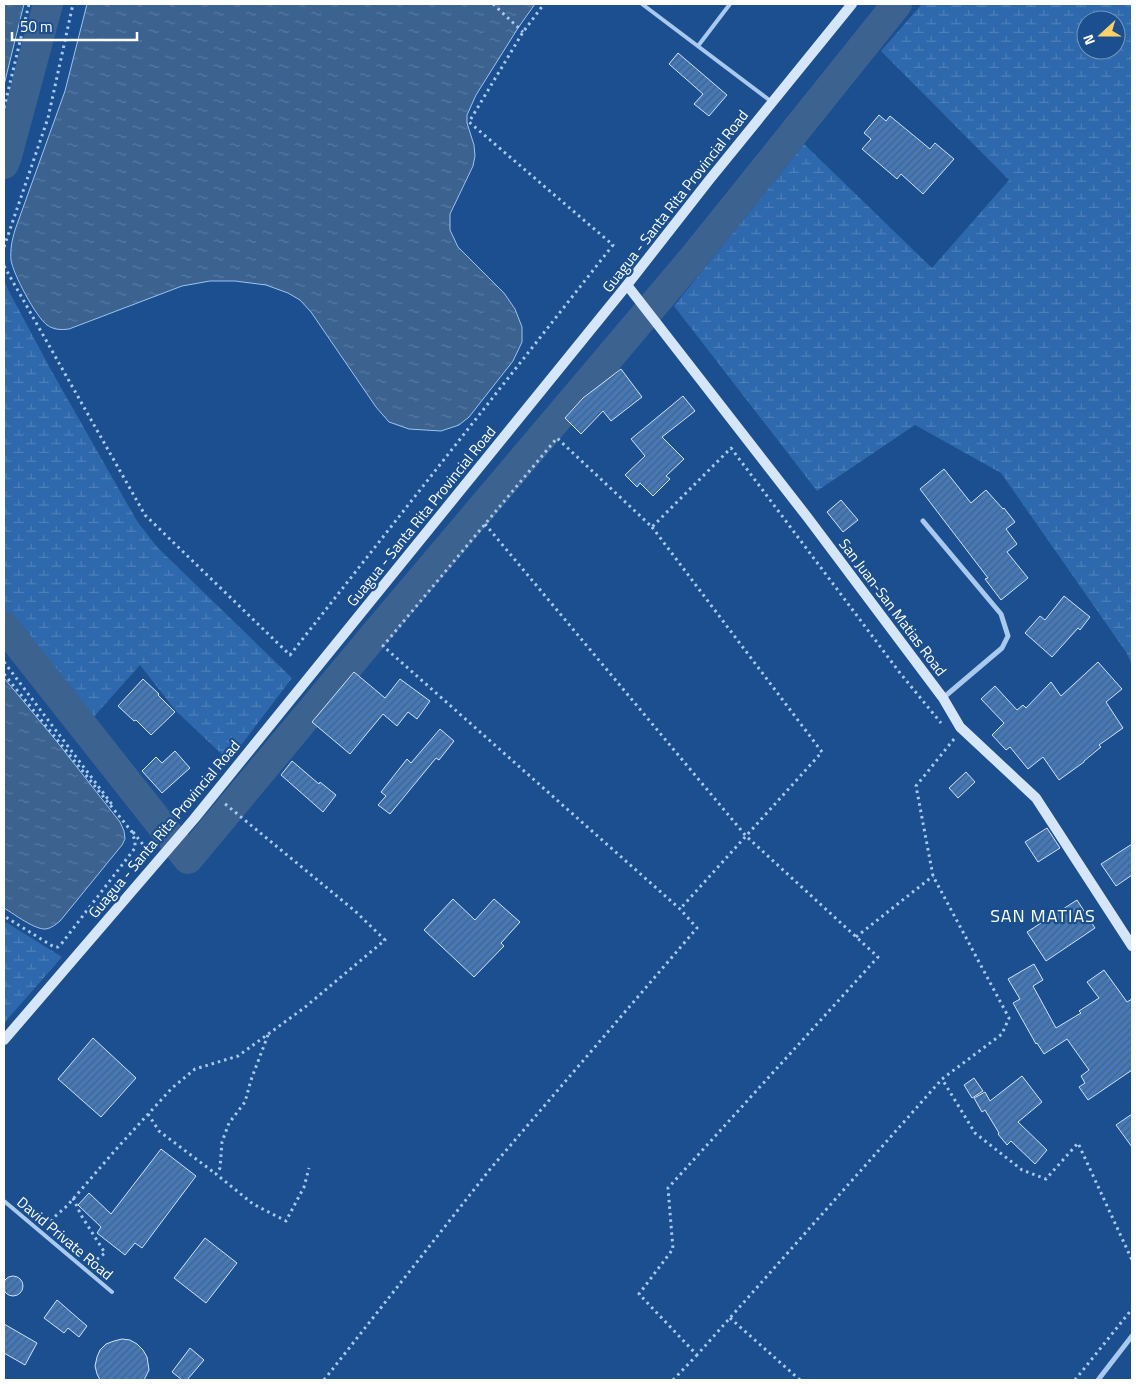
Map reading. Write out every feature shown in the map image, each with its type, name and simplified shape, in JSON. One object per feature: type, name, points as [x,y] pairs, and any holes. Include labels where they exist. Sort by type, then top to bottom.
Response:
[{"type":"main road","name":"Guagua - Santa Rita Provincial Road","points":[[4,1040],[214,795],[852,4]]},
{"type":"main road","name":"San Juan-San Matias Road","points":[[627,285],[808,518],[943,698],[960,727],[1036,798],[1132,946]]},
{"type":"street","points":[[923,521],[1001,614],[1008,636],[1002,648],[943,698]]},
{"type":"street","points":[[1098,1380],[1132,1336]]},
{"type":"lane","points":[[642,4],[772,102]]},
{"type":"lane","points":[[698,46],[730,4]]},
{"type":"lane","name":"David Private Road","points":[[4,1201],[112,1292]]},
{"type":"path","points":[[4,108],[29,4]]},
{"type":"path","points":[[4,247],[48,118],[73,4]]},
{"type":"path","points":[[493,4],[523,32]]},
{"type":"path","points":[[4,266],[145,515],[290,655],[613,245],[469,122],[523,32],[544,4]]},
{"type":"path","points":[[324,1380],[491,1168],[696,928],[680,909],[383,646],[557,438],[652,526],[822,752],[680,909]]},
{"type":"path","points":[[652,526],[731,448],[900,673],[942,725]]},
{"type":"path","points":[[485,524],[746,836],[878,957],[668,1188],[673,1249],[640,1294],[697,1355]]},
{"type":"path","points":[[4,662],[157,863]]},
{"type":"path","points":[[4,674],[132,832],[135,848],[58,946],[54,948],[4,916]]},
{"type":"path","points":[[673,1380],[942,1079],[1002,1034],[1009,1018],[933,876],[916,786],[954,739],[948,732]]},
{"type":"path","points":[[52,1234],[52,1219],[67,1206],[172,1088],[196,1069],[238,1056],[304,1008],[386,940],[355,911],[214,795]]},
{"type":"path","points":[[856,937],[933,876]]},
{"type":"path","points":[[216,1174],[220,1168],[222,1142],[229,1123],[245,1102],[268,1034]]},
{"type":"path","points":[[942,1079],[975,1133],[1022,1170],[1046,1179],[1078,1143],[1132,1260]]},
{"type":"path","points":[[148,1114],[159,1131],[253,1204],[286,1221],[304,1187],[309,1168]]},
{"type":"path","points":[[73,1198],[81,1215],[105,1253],[87,1266]]},
{"type":"path","points":[[1075,1380],[1132,1309]]},
{"type":"path","points":[[730,1318],[800,1380]]},
{"type":"green space","points":[[922,4],[1132,4],[1132,664],[1126,652],[1001,473],[915,425],[817,491],[674,306],[804,144],[932,268],[1009,180],[881,51]]},
{"type":"green space","points":[[4,282],[51,370],[137,521],[157,547],[292,678],[229,761],[176,711],[140,665],[91,720],[4,615]]},
{"type":"green space","points":[[4,921],[62,957],[4,1023]]},
{"type":"water","points":[[4,4],[24,4],[4,85]]},
{"type":"water","points":[[87,4],[535,4],[476,95],[467,115],[467,123],[474,145],[475,156],[473,166],[450,214],[450,230],[458,247],[504,293],[515,309],[522,327],[522,342],[513,361],[469,417],[459,425],[441,431],[409,429],[389,422],[376,407],[311,312],[300,300],[288,293],[266,285],[235,281],[210,281],[182,286],[69,329],[55,329],[42,320],[31,305],[16,275],[11,260],[11,252],[15,230],[65,91]]},
{"type":"water","points":[[4,678],[120,822],[124,831],[125,839],[122,845],[60,921],[46,929],[41,929],[31,924],[4,908]]},
{"type":"building","points":[[678,53],[727,95],[709,116],[694,104],[703,94],[669,64]]},
{"type":"building","points":[[879,115],[886,121],[890,116],[930,149],[935,143],[954,159],[923,194],[901,174],[897,179],[862,149],[871,139],[864,133]]},
{"type":"building","points":[[621,369],[642,397],[611,421],[603,411],[581,434],[565,418],[583,398]]},
{"type":"building","points":[[683,396],[695,411],[662,437],[684,459],[666,476],[670,479],[653,496],[640,483],[637,487],[625,475],[645,456],[631,439]]},
{"type":"building","points":[[944,469],[971,503],[986,490],[1015,522],[1006,529],[1017,544],[1007,552],[1028,578],[1001,600],[985,579],[988,578],[920,489]]},
{"type":"building","points":[[841,500],[858,520],[843,532],[827,512]]},
{"type":"building","points":[[1064,596],[1090,617],[1080,630],[1078,628],[1052,657],[1025,633],[1040,616],[1045,620]]},
{"type":"building","points":[[1098,662],[1122,689],[1106,702],[1123,728],[1099,745],[1101,747],[1084,762],[1059,780],[1043,757],[1028,769],[1010,747],[1006,750],[992,735],[1004,723],[981,699],[995,686],[1017,710],[1023,705],[1026,708],[1051,682],[1061,696]]},
{"type":"building","points":[[354,672],[385,698],[400,679],[430,701],[417,719],[408,712],[397,726],[383,714],[350,754],[312,722]]},
{"type":"building","points":[[143,679],[175,712],[151,735],[118,706]]},
{"type":"building","points":[[440,729],[454,741],[439,760],[436,758],[390,814],[378,805],[386,796],[381,792],[407,759],[411,763]]},
{"type":"building","points":[[175,751],[190,768],[162,793],[142,771],[156,757],[162,763]]},
{"type":"building","points":[[292,761],[319,784],[320,782],[336,795],[323,812],[281,775]]},
{"type":"building","points":[[966,772],[975,782],[958,798],[949,788]]},
{"type":"building","points":[[1047,828],[1060,848],[1038,862],[1025,842]]},
{"type":"building","points":[[1132,844],[1132,875],[1116,886],[1101,864]]},
{"type":"building","points":[[453,899],[475,920],[494,899],[520,922],[501,943],[504,946],[474,977],[424,930]]},
{"type":"building","points":[[1077,900],[1095,928],[1046,961],[1027,932]]},
{"type":"building","points":[[1034,964],[1043,980],[1033,986],[1056,1028],[1081,1013],[1079,1011],[1099,998],[1087,982],[1104,970],[1127,1002],[1132,999],[1132,1070],[1088,1100],[1079,1087],[1085,1083],[1081,1076],[1089,1070],[1067,1039],[1044,1054],[1036,1044],[1013,1003],[1020,999],[1008,979]]},
{"type":"building","points":[[93,1038],[136,1078],[101,1117],[58,1079]]},
{"type":"building","points":[[1022,1076],[1042,1102],[1018,1122],[1047,1150],[1035,1164],[1011,1141],[1007,1145],[998,1134],[985,1110],[982,1112],[974,1098],[985,1092],[990,1101]]},
{"type":"building","points":[[974,1078],[983,1091],[972,1098],[964,1085]]},
{"type":"building","points":[[1132,1114],[1132,1147],[1116,1125]]},
{"type":"building","points":[[161,1149],[196,1176],[142,1248],[135,1243],[125,1255],[97,1233],[101,1227],[78,1205],[89,1193],[111,1214]]},
{"type":"building","points":[[205,1238],[237,1263],[206,1303],[174,1278]]},
{"type":"building","points":[[9,1276],[17,1276],[23,1282],[23,1290],[17,1296],[9,1296],[3,1290],[3,1282]]},
{"type":"building","points":[[57,1300],[87,1326],[79,1337],[68,1328],[64,1333],[44,1318]]},
{"type":"building","points":[[4,1324],[37,1343],[25,1365],[4,1353]]},
{"type":"building","points":[[122,1339],[130,1340],[137,1344],[147,1357],[149,1370],[144,1380],[100,1380],[95,1366],[100,1350],[106,1344]]},
{"type":"building","points":[[190,1348],[204,1360],[187,1380],[182,1380],[172,1372]]},
{"type":"waterway","points":[[4,164],[48,4]]},
{"type":"waterway","points":[[4,626],[188,859],[376,633],[695,256],[897,4]]},
{"type":"district","name":"SAN MATIAS","points":[[1043,915]]}]
